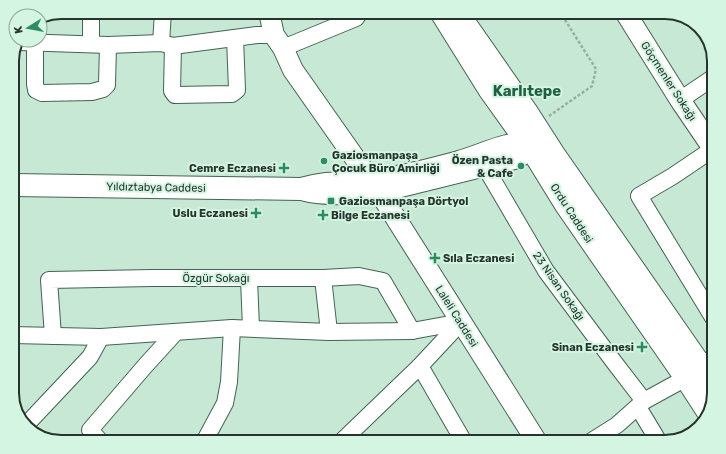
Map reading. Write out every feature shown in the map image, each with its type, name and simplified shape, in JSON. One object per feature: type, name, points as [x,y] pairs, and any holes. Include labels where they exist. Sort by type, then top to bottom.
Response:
[{"type":"main road","name":"Ordu Caddesi","points":[[445,19],[489,89],[536,136]]},
{"type":"main road","name":"Ordu Caddesi","points":[[461,19],[536,136],[570,212],[707,377]]},
{"type":"main road","name":"Yıldıztabya Caddesi","points":[[19,185],[301,189],[328,183],[374,186],[452,173],[514,158],[524,153],[536,136]]},
{"type":"main road","name":"Yıldıztabya Caddesi","points":[[374,186],[433,170],[510,145],[521,143],[536,136]]},
{"type":"main road","name":"Ordu Caddesi","points":[[700,367],[706,402]]},
{"type":"street","points":[[91,19],[91,44]]},
{"type":"street","points":[[164,19],[172,91],[175,95],[232,94],[237,90],[236,38]]},
{"type":"street","name":"Laleli Caddesi","points":[[271,19],[278,41],[294,70],[374,186],[533,435]]},
{"type":"street","points":[[48,44],[167,44],[257,35],[278,41],[353,19]]},
{"type":"street","name":"Göçmenler Sokağı","points":[[629,19],[707,141]]},
{"type":"street","points":[[35,48],[36,90],[42,93],[92,92],[103,89],[107,85],[108,45]]},
{"type":"street","points":[[680,100],[707,82]]},
{"type":"street","points":[[707,154],[639,196],[707,308]]},
{"type":"street","name":"23 Nisan Sokağı","points":[[484,165],[546,271],[614,362],[641,404],[656,435]]},
{"type":"street","name":"Özgür Sokağı","points":[[53,336],[49,280],[152,278],[323,278],[360,276],[383,281],[412,331]]},
{"type":"street","points":[[249,278],[251,328]]},
{"type":"street","points":[[323,278],[329,332]]},
{"type":"street","points":[[19,335],[101,337],[232,328],[329,332],[412,331],[461,322]]},
{"type":"street","points":[[348,435],[420,366],[461,322]]},
{"type":"street","points":[[208,435],[225,403],[229,382],[232,328]]},
{"type":"street","points":[[95,435],[90,430],[175,333]]},
{"type":"street","points":[[30,421],[90,357],[101,337]]},
{"type":"street","points":[[420,366],[460,435]]},
{"type":"street","points":[[601,435],[617,425],[641,404],[700,367]]},
{"type":"path","points":[[536,136],[592,86],[596,70],[564,19]]},
{"type":"place","name":"Gaziosmanpaşa Çocuk Büro Amirliği","points":[[324,161]]},
{"type":"place","name":"Özen Pasta & Cafe","points":[[521,166]]},
{"type":"place","name":"Cemre Eczanesi","points":[[284,168]]},
{"type":"place","name":"Gaziosmanpaşa Dörtyol","points":[[331,201]]},
{"type":"place","name":"Uslu Eczanesi","points":[[256,213]]},
{"type":"place","name":"Bilge Eczanesi","points":[[323,215]]},
{"type":"place","name":"Sıla Eczanesi","points":[[435,258]]},
{"type":"place","name":"Sinan Eczanesi","points":[[642,347]]},
{"type":"district","name":"Karlıtepe","points":[[527,91]]}]
